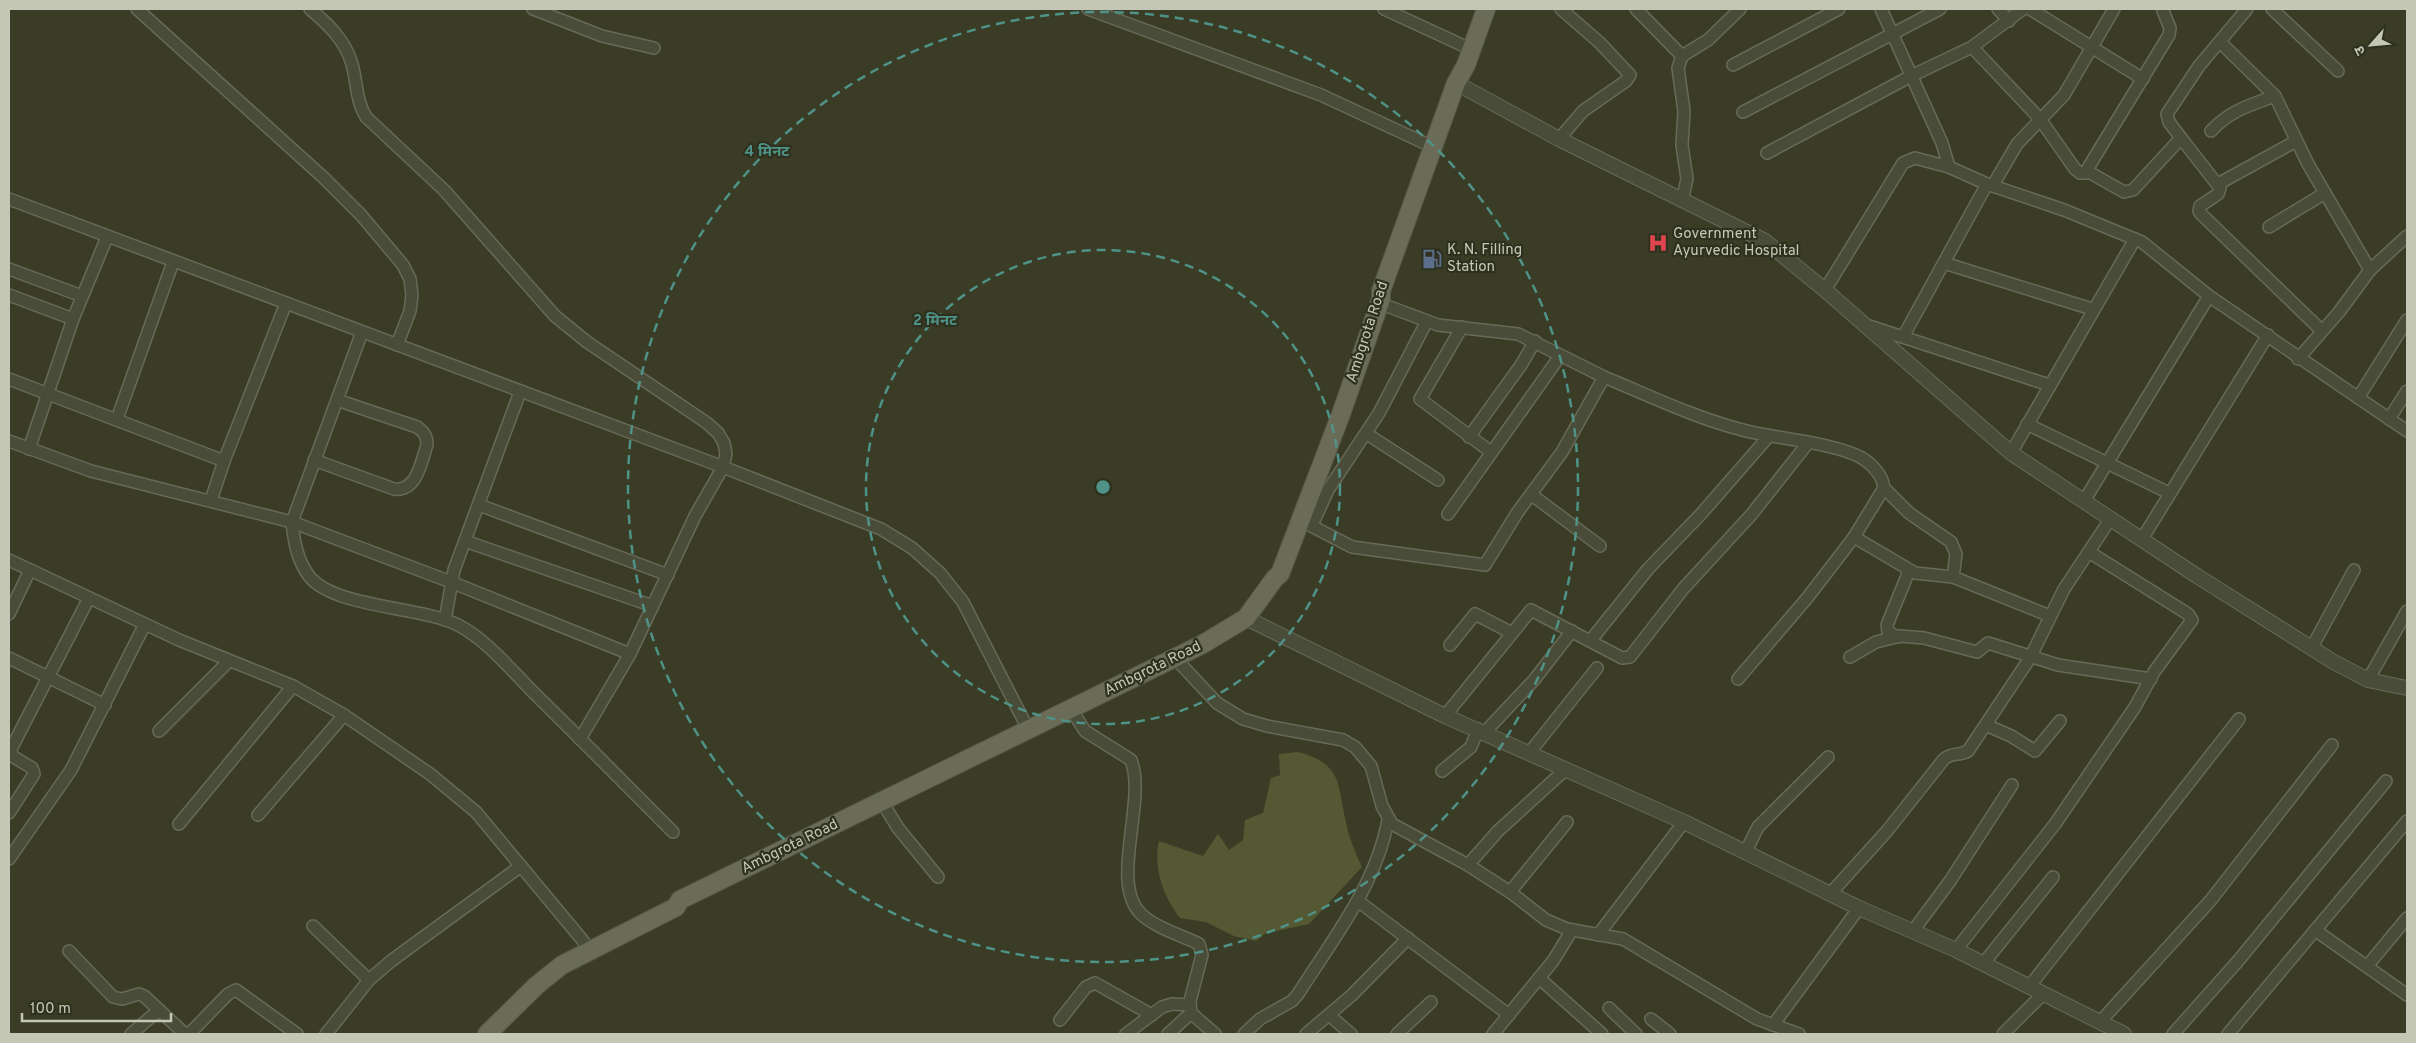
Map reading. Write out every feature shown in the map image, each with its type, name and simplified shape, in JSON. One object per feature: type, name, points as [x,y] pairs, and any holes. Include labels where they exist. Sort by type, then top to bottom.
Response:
[{"type":"main road","points":[[1458,78],[1457,66],[1477,9]]},
{"type":"main road","name":"Ambgrota Road","points":[[487,1034],[555,970],[593,948],[676,907],[680,900],[1029,731],[1210,640],[1246,618],[1282,571],[1306,522],[1433,147],[1486,9]]},
{"type":"main road","points":[[1275,578],[1275,572],[1290,520],[1315,460],[1366,319],[1376,297],[1380,300]]},
{"type":"main road","points":[[474,1034],[546,964],[584,942],[672,899],[680,900]]},
{"type":"street","points":[[137,9],[324,178],[361,215],[403,265],[410,279],[412,295],[410,311],[397,345]]},
{"type":"street","points":[[310,9],[336,34],[346,49],[352,64],[362,110],[374,126],[444,190],[555,316],[587,342],[699,417],[718,433],[724,443],[726,454],[723,467],[696,516],[630,654],[580,739]]},
{"type":"street","points":[[533,9],[602,36],[654,48]]},
{"type":"street","points":[[1088,9],[1321,95],[1433,147]]},
{"type":"street","points":[[1384,9],[1464,46]]},
{"type":"street","points":[[1558,139],[1583,110],[1626,81],[1630,75],[1600,43],[1561,9]]},
{"type":"street","points":[[1636,9],[1682,56]]},
{"type":"street","points":[[1682,201],[1687,179],[1682,145],[1684,111],[1678,68],[1682,56],[1708,40],[1740,9]]},
{"type":"street","points":[[1733,65],[1839,9]]},
{"type":"street","points":[[1881,9],[1945,149],[1948,168]]},
{"type":"street","points":[[1743,112],[1940,9]]},
{"type":"street","points":[[1998,9],[2009,21]]},
{"type":"street","points":[[1767,153],[1911,76],[1972,47],[2024,9]]},
{"type":"street","points":[[2030,9],[2143,79]]},
{"type":"street","points":[[1903,337],[1944,262],[1990,185],[2017,144],[2064,95],[2114,9]]},
{"type":"street","points":[[2247,9],[2190,78],[2167,114],[2169,122],[2218,184],[2220,191],[2218,194],[2198,208],[2201,214],[2321,330]]},
{"type":"street","points":[[2272,9],[2338,71]]},
{"type":"street","points":[[1972,47],[2040,118],[2075,169],[2082,174],[2088,171],[2169,35],[2170,28],[2162,10]]},
{"type":"street","points":[[2220,42],[2275,96],[2296,141],[2370,270]]},
{"type":"street","points":[[1458,78],[1558,139],[1765,241],[1825,290],[2011,453],[2312,647],[2368,680],[2407,688]]},
{"type":"street","points":[[2211,131],[2221,120],[2236,110],[2275,96]]},
{"type":"street","points":[[2088,171],[2124,192],[2130,191],[2181,138]]},
{"type":"street","points":[[2218,184],[2296,141]]},
{"type":"street","points":[[1825,290],[1903,163],[1915,158],[2064,210],[2135,239],[2209,296],[2268,335],[2298,359],[2407,431]]},
{"type":"street","points":[[2268,227],[2325,193]]},
{"type":"street","points":[[9,199],[723,467],[881,529],[912,548],[940,573],[963,602],[1029,731]]},
{"type":"street","points":[[2298,359],[2321,330],[2339,312],[2370,270],[2407,236]]},
{"type":"street","points":[[29,449],[73,319],[107,237]]},
{"type":"street","points":[[2011,453],[2092,309],[2135,239]]},
{"type":"street","points":[[117,419],[173,262]]},
{"type":"street","points":[[1944,262],[2092,309]]},
{"type":"street","points":[[9,269],[82,296]]},
{"type":"street","points":[[9,295],[73,319]]},
{"type":"street","points":[[2084,501],[2106,462],[2209,296]]},
{"type":"street","points":[[1380,300],[1445,327],[1508,331],[1535,341],[1560,356],[1604,377],[1724,425],[1864,459],[1879,474],[1884,488],[1909,513],[1951,542],[1956,554],[1953,577]]},
{"type":"street","points":[[211,500],[224,461],[286,303]]},
{"type":"street","points":[[2358,398],[2407,320]]},
{"type":"street","points":[[1427,321],[1367,434],[1306,522],[1352,547],[1483,565],[1487,563],[1517,513],[1562,452],[1604,377]]},
{"type":"street","points":[[1863,324],[2049,385]]},
{"type":"street","points":[[1462,327],[1420,400],[1491,452]]},
{"type":"street","points":[[362,332],[292,522],[294,543],[300,561],[309,576],[324,588],[354,598],[445,620],[460,626],[476,638],[673,832]]},
{"type":"street","points":[[2142,539],[2268,335]]},
{"type":"street","points":[[1469,437],[1521,365],[1535,341]]},
{"type":"street","points":[[1448,514],[1560,356]]},
{"type":"street","points":[[9,379],[224,461]]},
{"type":"street","points":[[2389,419],[2407,391]]},
{"type":"street","points":[[445,620],[450,602],[451,582],[520,392]]},
{"type":"street","points":[[314,460],[394,489],[408,488],[413,483],[427,445],[427,438],[423,432],[417,427],[337,400]]},
{"type":"street","points":[[2027,424],[2170,493]]},
{"type":"street","points":[[1367,434],[1438,480]]},
{"type":"street","points":[[1590,640],[1648,569],[1701,514],[1769,436]]},
{"type":"street","points":[[9,440],[91,472],[144,486],[211,500],[292,522],[451,582],[630,654]]},
{"type":"street","points":[[1445,716],[1531,610],[1622,658],[1630,657],[1683,589],[1750,515],[1808,444]]},
{"type":"street","points":[[1738,679],[1808,597],[1854,537],[1884,488]]},
{"type":"street","points":[[1532,495],[1600,546]]},
{"type":"street","points":[[479,505],[668,575]]},
{"type":"street","points":[[1830,894],[1887,831],[1944,759],[1950,755],[1961,755],[1968,751],[2030,658],[2064,589],[2111,518]]},
{"type":"street","points":[[1854,537],[1909,570],[1921,574],[1953,577],[2050,616]]},
{"type":"street","points":[[465,541],[653,606]]},
{"type":"street","points":[[1956,950],[2055,824],[2135,707],[2181,633],[2191,622],[2192,617],[2094,544]]},
{"type":"street","points":[[9,560],[145,624],[229,661],[293,686],[344,715],[454,792],[476,812],[584,942]]},
{"type":"street","points":[[9,614],[30,570]]},
{"type":"street","points":[[1898,637],[1888,632],[1887,625],[1909,570]]},
{"type":"street","points":[[2312,647],[2354,570]]},
{"type":"street","points":[[9,813],[34,774],[32,768],[12,756],[11,749],[89,598]]},
{"type":"street","points":[[2368,680],[2407,611]]},
{"type":"street","points":[[1450,645],[1475,614],[1512,633]]},
{"type":"street","points":[[1246,618],[1445,716],[1530,752],[1684,822],[1859,908],[1956,950],[2124,1034]]},
{"type":"street","points":[[9,859],[56,795],[105,705],[145,624]]},
{"type":"street","points":[[1442,771],[1471,747],[1482,731],[1534,680],[1572,631]]},
{"type":"street","points":[[1850,657],[1876,642],[1898,637],[1924,638],[1978,652],[1988,643],[2030,658],[2058,665],[2151,679]]},
{"type":"street","points":[[9,658],[105,705]]},
{"type":"street","points":[[1175,658],[1217,703],[1242,719],[1267,726],[1343,740],[1355,747],[1371,766],[1382,806],[1388,820],[1396,827],[1468,865],[1510,892],[1546,920],[1572,930],[1623,939],[1757,1019],[1796,1034]]},
{"type":"street","points":[[159,731],[229,661]]},
{"type":"street","points":[[1530,752],[1597,668]]},
{"type":"street","points":[[179,824],[293,686]]},
{"type":"street","points":[[1071,709],[1088,734],[1131,760],[1136,783],[1128,888],[1131,899],[1143,915],[1199,944],[1202,948],[1190,1009],[1168,1034]]},
{"type":"street","points":[[258,815],[344,715]]},
{"type":"street","points":[[2029,987],[2238,719]]},
{"type":"street","points":[[1986,725],[2011,736],[2035,751],[2060,721]]},
{"type":"street","points":[[2100,1022],[2210,901],[2332,745]]},
{"type":"street","points":[[1745,853],[1758,827],[1828,758]]},
{"type":"street","points":[[1468,865],[1498,831],[1566,770]]},
{"type":"street","points":[[2174,1034],[2238,960],[2386,781]]},
{"type":"street","points":[[1913,931],[1950,880],[2012,785]]},
{"type":"street","points":[[882,802],[903,834],[938,877]]},
{"type":"street","points":[[1244,1034],[1260,1019],[1292,1001],[1298,994],[1358,901],[1378,861],[1388,820]]},
{"type":"street","points":[[2228,1034],[2407,821]]},
{"type":"street","points":[[1510,892],[1567,822]]},
{"type":"street","points":[[1598,935],[1684,822]]},
{"type":"street","points":[[326,1034],[369,980],[391,961],[521,866]]},
{"type":"street","points":[[1983,964],[2053,877]]},
{"type":"street","points":[[1358,901],[1509,1015]]},
{"type":"street","points":[[1773,1025],[1859,908]]},
{"type":"street","points":[[2368,965],[2407,918]]},
{"type":"street","points":[[313,926],[369,980]]},
{"type":"street","points":[[1493,1034],[1553,961],[1572,930]]},
{"type":"street","points":[[2315,930],[2368,965],[2407,995]]},
{"type":"street","points":[[1306,1034],[1329,1015],[1408,938]]},
{"type":"street","points":[[70,951],[113,997],[122,999],[140,994],[182,1033],[188,1034],[228,994],[240,990],[297,1034]]},
{"type":"street","points":[[1539,978],[1602,1034]]},
{"type":"street","points":[[1060,1020],[1086,988],[1095,983],[1152,1015]]},
{"type":"street","points":[[2003,1034],[2043,994]]},
{"type":"street","points":[[1397,1034],[1431,1002]]},
{"type":"street","points":[[1126,1034],[1167,1005],[1190,1009],[1215,1034]]},
{"type":"street","points":[[1609,1008],[1636,1034]]},
{"type":"street","points":[[131,1034],[159,1010]]},
{"type":"street","points":[[1329,1015],[1351,1034]]},
{"type":"street","points":[[1652,1019],[1670,1034]]},
{"type":"shaded area","points":[[1298,752],[1313,757],[1331,769],[1339,786],[1349,834],[1362,867],[1309,924],[1266,933],[1256,941],[1234,936],[1206,922],[1180,918],[1164,891],[1161,881],[1157,861],[1159,841],[1203,856],[1218,834],[1229,850],[1243,840],[1245,820],[1263,813],[1271,778],[1280,775],[1279,754]]},
{"type":"place","name":"Government Ayurvedic Hospital","points":[[1658,243]]},
{"type":"place","name":"K. N. Filling Station","points":[[1432,259]]}]
